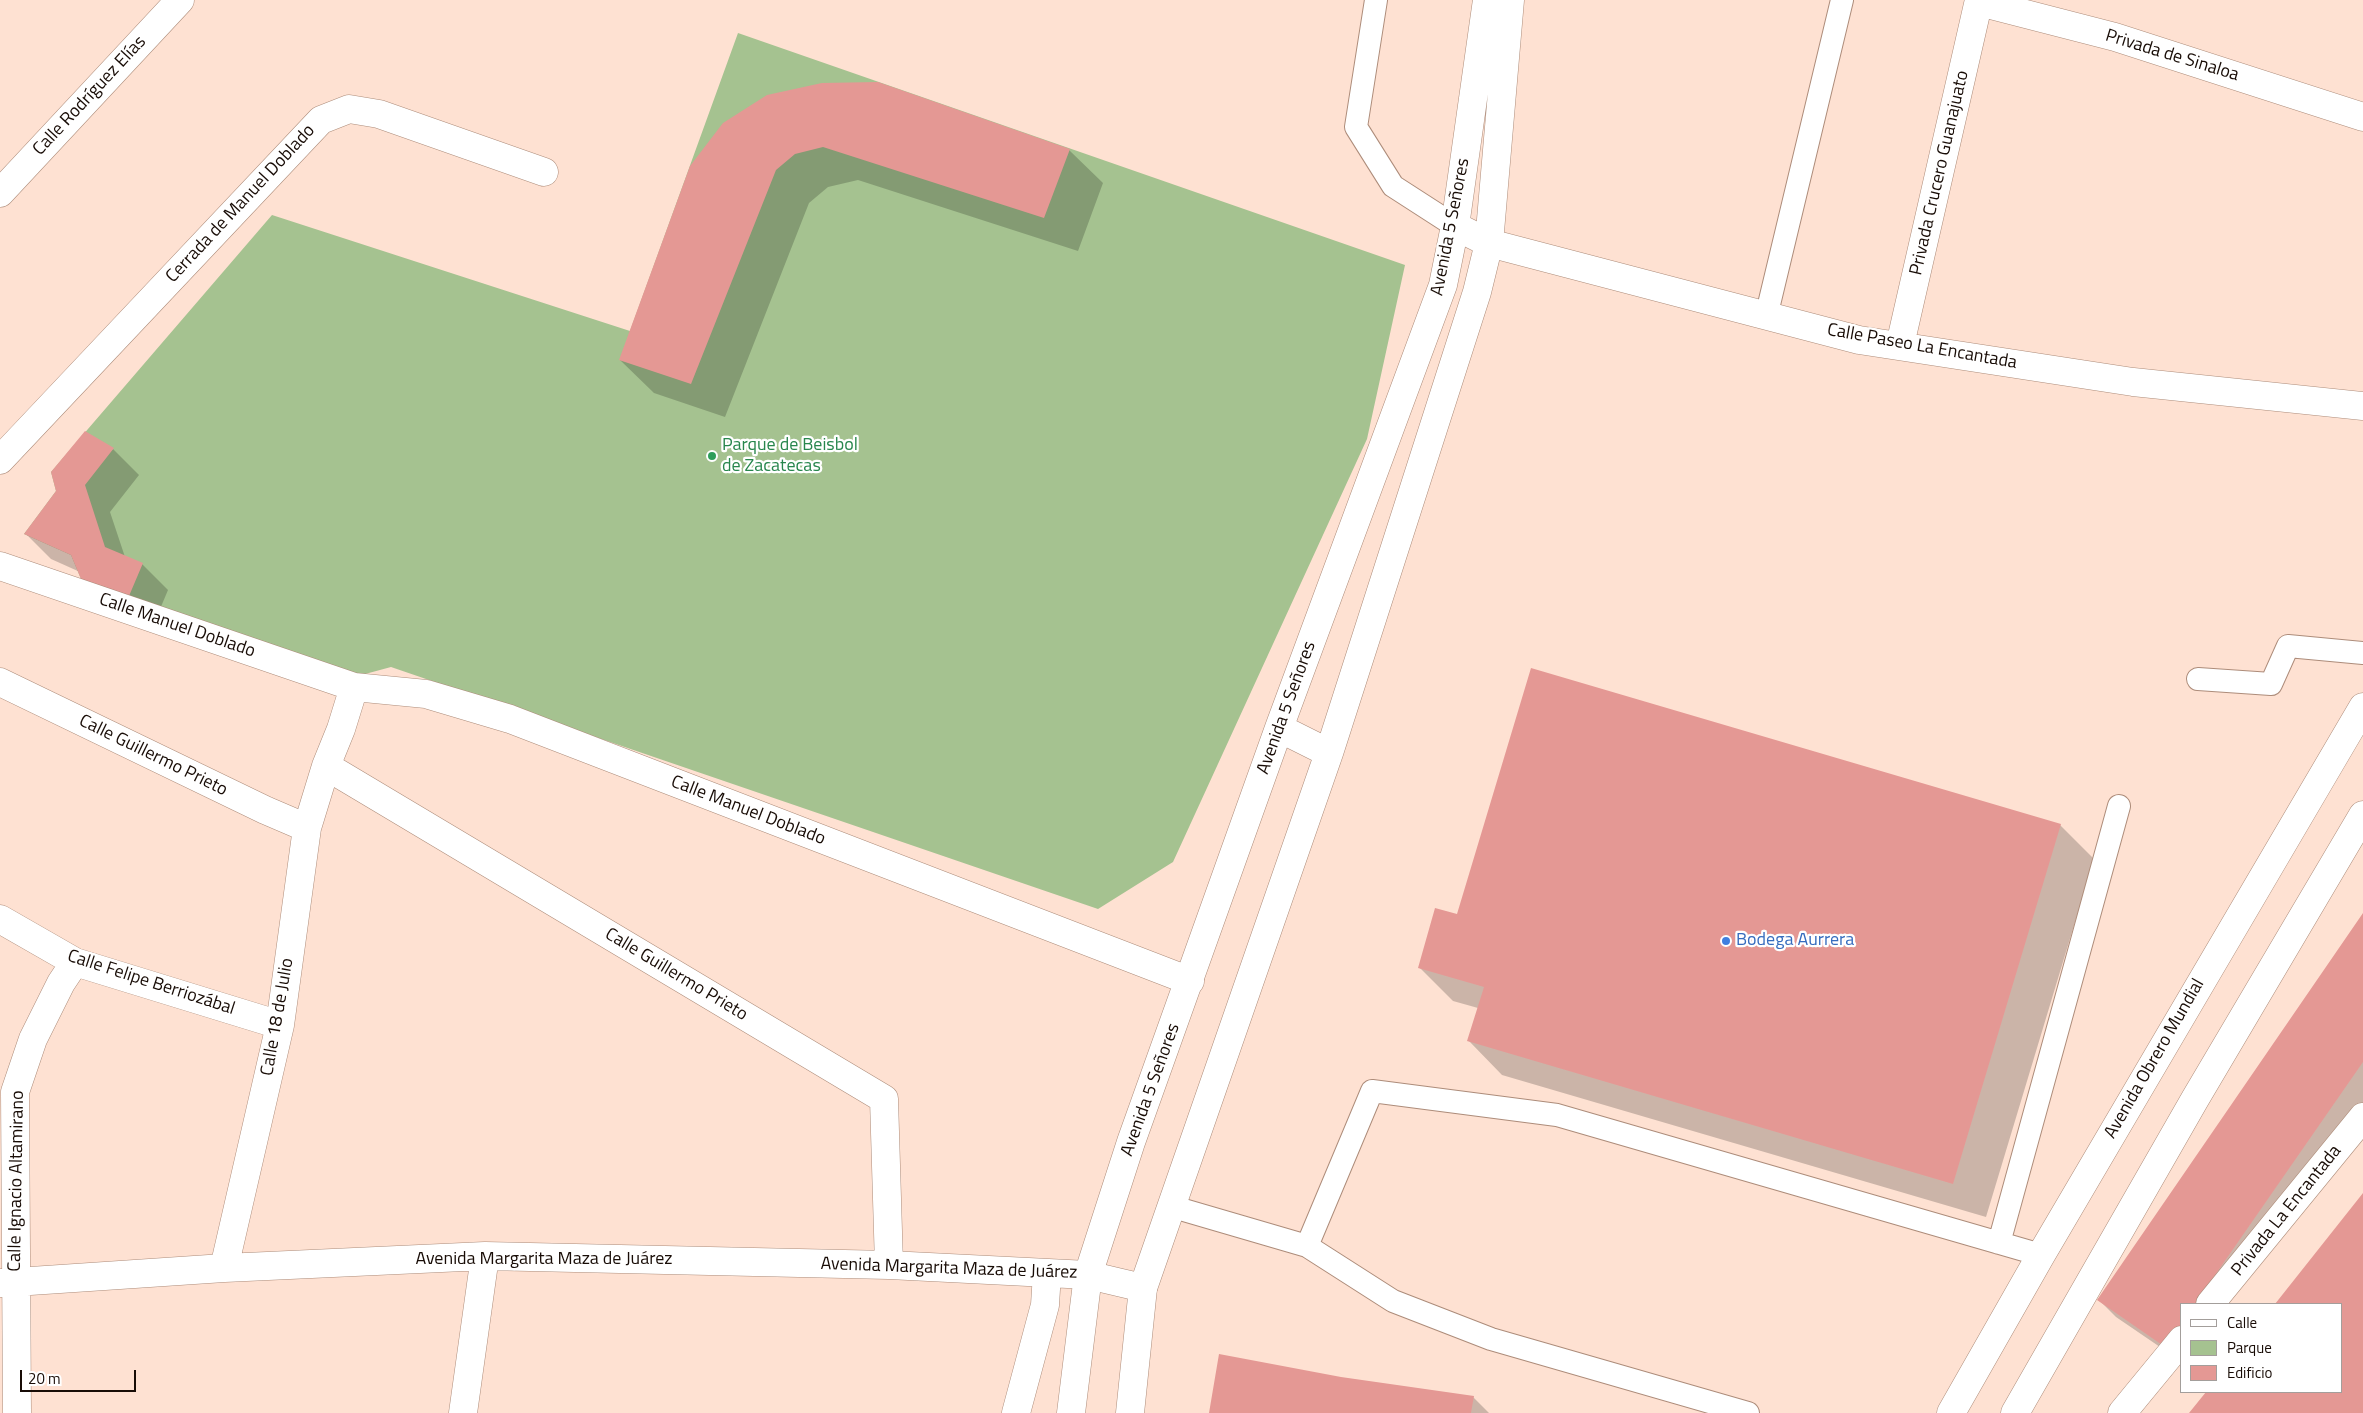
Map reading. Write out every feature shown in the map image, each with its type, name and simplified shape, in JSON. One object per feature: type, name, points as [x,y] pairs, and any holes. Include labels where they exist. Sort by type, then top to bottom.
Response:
[{"type":"street","name":"Calle Rodríguez Elías","points":[[0,193],[180,0]]},
{"type":"street","name":"Avenida 5 Señores","points":[[1071,1413],[1088,1275],[1131,1142],[1279,728],[1443,285],[1455,226],[1487,0]]},
{"type":"street","name":"Avenida 5 Señores","points":[[1130,1413],[1143,1288],[1329,753],[1477,292],[1490,243],[1510,0]]},
{"type":"street","name":"Privada de Sinaloa","points":[[1979,1],[2115,37],[2363,117]]},
{"type":"street","name":"Privada Crucero Guanajuato","points":[[1900,345],[1979,1]]},
{"type":"street","name":"Cerrada de Manuel Doblado","points":[[0,460],[320,120],[349,109],[379,114],[544,172]]},
{"type":"street","name":"Calle Paseo La Encantada","points":[[1455,226],[1490,243],[1858,340],[2133,382],[2363,406]]},
{"type":"street","name":"Calle Manuel Doblado","points":[[0,566],[354,687],[426,694],[510,719],[1190,981]]},
{"type":"street","name":"Calle Guillermo Prieto","points":[[0,682],[265,810],[307,828]]},
{"type":"street","points":[[326,766],[341,729],[354,687]]},
{"type":"street","name":"Avenida Obrero Mundial","points":[[1951,1413],[2041,1255],[2363,707]]},
{"type":"street","points":[[1279,728],[1329,753]]},
{"type":"street","name":"Calle Guillermo Prieto","points":[[326,766],[884,1099],[889,1265]]},
{"type":"street","name":"Calle 18 de Julio","points":[[224,1268],[280,1025],[307,828],[326,766]]},
{"type":"street","points":[[2015,1413],[2190,1108],[2363,815]]},
{"type":"street","name":"Calle Felipe Berriozábal","points":[[0,919],[75,962],[280,1025]]},
{"type":"street","name":"Calle Ignacio Altamirano","points":[[17,1413],[8,1283],[8,1089],[61,983],[75,962]]},
{"type":"street","name":"Privada La Encantada","points":[[2211,1303],[2363,1118]]},
{"type":"street","points":[[463,1413],[485,1256]]},
{"type":"street","name":"Avenida Margarita Maza de Juárez","points":[[8,1283],[224,1268],[485,1256],[889,1265],[1088,1275],[1143,1288]]},
{"type":"street","points":[[1016,1413],[1045,1305],[1047,1274]]},
{"type":"street","points":[[2122,1413],[2180,1342]]},
{"type":"lane","points":[[1376,0],[1356,127],[1393,186],[1455,226]]},
{"type":"lane","points":[[1766,317],[1842,0]]},
{"type":"lane","points":[[2198,679],[2271,684],[2288,646],[2363,653]]},
{"type":"lane","points":[[1999,1243],[2119,806]]},
{"type":"lane","points":[[1307,1246],[1372,1091],[1557,1114],[2041,1255]]},
{"type":"lane","points":[[1170,1206],[1307,1246],[1393,1301],[1491,1339],[1748,1413]]},
{"type":"green space","name":"Parque de Beisbol de Zacatecas","points":[[738,33],[1405,265],[1367,439],[1173,862],[1098,909],[391,667],[354,677],[81,579],[71,555],[24,534],[56,491],[51,472],[272,215],[630,331]]},
{"type":"building","points":[[878,82],[1070,149],[1044,218],[823,147],[795,154],[776,170],[691,384],[619,360],[690,166],[723,123],[767,95],[822,83]]},
{"type":"building","points":[[85,431],[114,448],[85,485],[105,547],[143,563],[129,596],[81,579],[71,555],[24,534],[56,491],[51,472]]},
{"type":"building","name":"Bodega Aurrera","points":[[1531,668],[2061,824],[1953,1184],[1467,1041],[1484,987],[1418,968],[1435,908],[1457,914]]},
{"type":"building","points":[[2363,913],[2363,1062],[2196,1303],[2180,1303],[2180,1326],[2165,1347],[2097,1300]]},
{"type":"building","points":[[2363,1193],[2363,1413],[2189,1413],[2205,1393],[2343,1393],[2343,1303],[2276,1303]]},
{"type":"building","points":[[1219,1354],[1341,1377],[1474,1396],[1471,1413],[1209,1413]]},
{"type":"place","name":"Parque de Beisbol de Zacatecas","points":[[712,456]]},
{"type":"place","name":"Bodega Aurrera","points":[[1726,941]]}]
